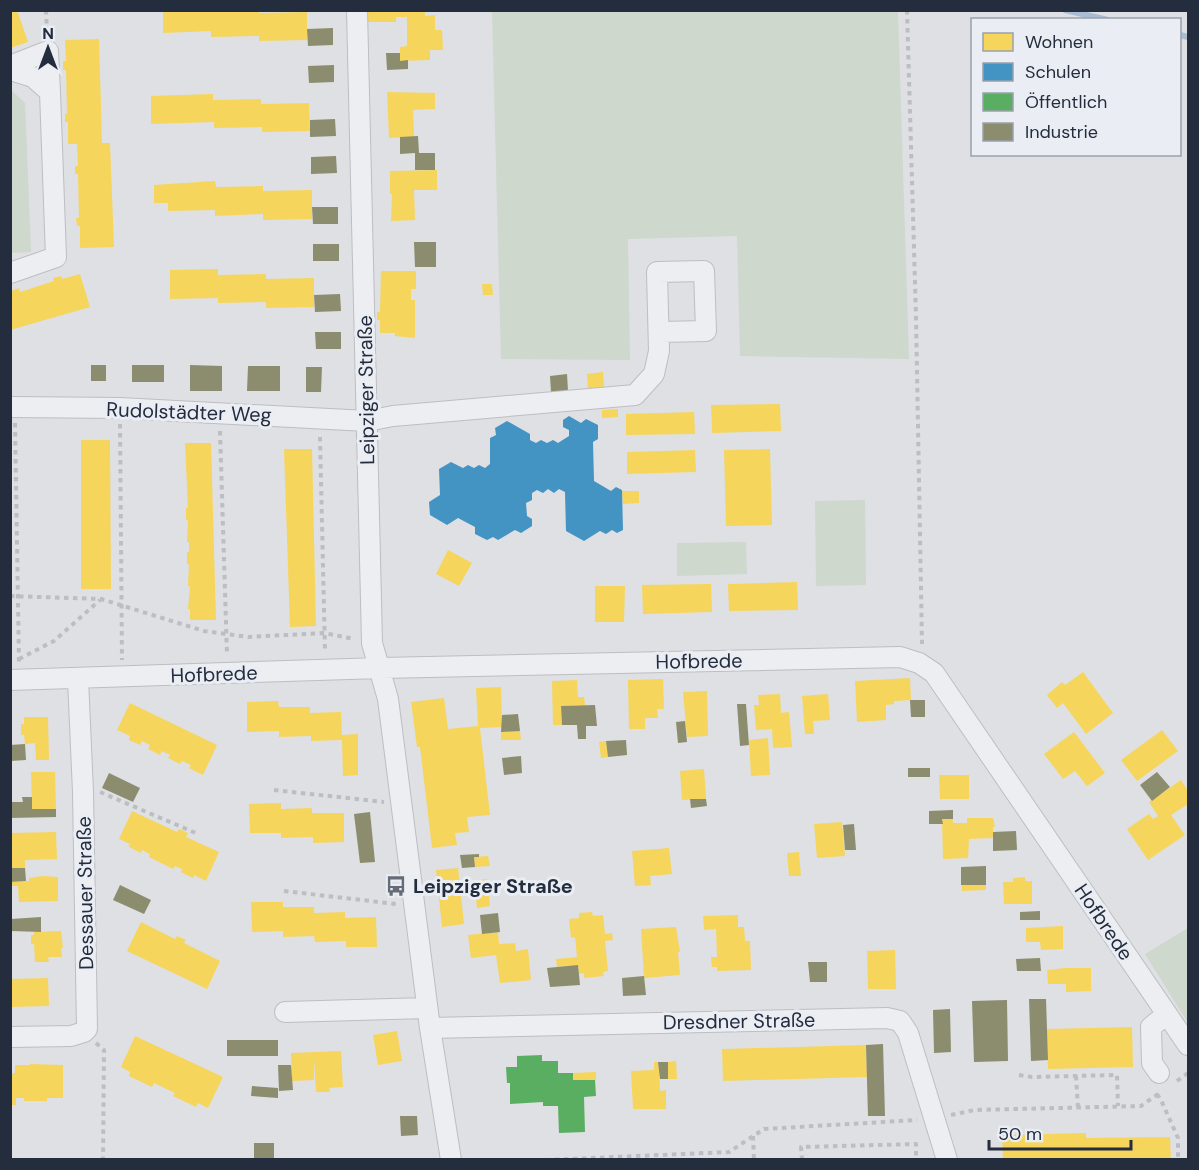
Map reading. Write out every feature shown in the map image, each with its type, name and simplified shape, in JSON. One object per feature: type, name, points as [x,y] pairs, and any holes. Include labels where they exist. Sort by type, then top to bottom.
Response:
[{"type":"street","name":"Leipziger Straße","points":[[357,10],[372,643],[388,699],[427,1008],[451,1160]]},
{"type":"street","points":[[10,273],[56,257],[50,92],[48,51],[15,64],[12,69],[33,77],[50,92]]},
{"type":"street","name":"Rudolstädter Weg","points":[[12,407],[120,408],[367,421],[393,416],[635,395],[654,374],[660,332]]},
{"type":"street","name":"Hofbrede","points":[[15,680],[381,668],[900,657],[919,663],[934,673],[1188,1045]]},
{"type":"street","name":"Dessauer Straße","points":[[78,679],[88,1021],[84,1032]]},
{"type":"street","points":[[285,1012],[427,1008]]},
{"type":"street","points":[[1165,1082],[1152,1063],[1151,1027],[1167,1014]]},
{"type":"street","name":"Dresdner Straße","points":[[430,1028],[887,1018],[900,1021],[908,1033],[947,1160]]},
{"type":"street","points":[[10,1037],[72,1036],[84,1032]]},
{"type":"path","points":[[907,10],[922,653],[919,663]]},
{"type":"path","points":[[12,407],[19,596],[19,659],[15,680]]},
{"type":"path","points":[[120,408],[122,657]]},
{"type":"path","points":[[220,412],[227,654]]},
{"type":"path","points":[[320,418],[325,651]]},
{"type":"path","points":[[10,596],[101,599],[204,632],[248,637],[324,633],[372,643]]},
{"type":"path","points":[[19,659],[54,641],[101,599]]},
{"type":"path","points":[[274,790],[386,803],[401,802]]},
{"type":"path","points":[[83,792],[99,792],[198,834]]},
{"type":"path","points":[[284,891],[393,904],[414,903]]},
{"type":"path","points":[[84,1032],[104,1050],[103,1160]]},
{"type":"path","points":[[546,1160],[729,1152],[764,1128],[935,1118],[975,1110],[1141,1106],[1157,1094],[1165,1082],[1188,1073]]},
{"type":"path","points":[[1019,1075],[1032,1077],[1117,1075],[1119,1106]]},
{"type":"path","points":[[1076,1076],[1078,1108]]},
{"type":"path","points":[[1157,1094],[1178,1138],[1178,1160]]},
{"type":"path","points":[[753,1136],[754,1160]]},
{"type":"path","points":[[802,1160],[801,1147],[916,1144],[916,1160]]},
{"type":"shaded area","points":[[492,11],[898,11],[909,359],[740,356],[737,236],[628,239],[630,360],[501,359]]},
{"type":"shaded area","points":[[11,90],[25,103],[31,252],[11,253]]},
{"type":"shaded area","points":[[865,500],[866,585],[816,586],[815,501]]},
{"type":"shaded area","points":[[746,542],[747,574],[677,576],[677,543]]},
{"type":"shaded area","points":[[1188,928],[1188,1023],[1145,954]]},
{"type":"building: Wohnen","points":[[17,10],[28,42],[10,48],[10,13]]},
{"type":"building: Wohnen","points":[[163,10],[307,12],[307,40],[259,41],[259,36],[211,37],[211,31],[163,33]]},
{"type":"building: Wohnen","points":[[367,10],[425,10],[425,16],[435,15],[435,30],[442,30],[443,50],[430,50],[430,60],[400,61],[400,47],[407,46],[407,17],[396,17],[396,22],[367,22]]},
{"type":"building: Wohnen","points":[[99,39],[102,143],[110,143],[114,247],[80,248],[80,226],[77,226],[76,218],[79,218],[78,174],[75,174],[75,166],[78,166],[77,144],[68,144],[68,122],[65,122],[65,114],[67,114],[66,70],[63,70],[63,61],[66,61],[65,40]]},
{"type":"building: Wohnen","points":[[387,92],[435,93],[435,109],[413,110],[414,137],[389,138]]},
{"type":"building: Wohnen","points":[[213,94],[213,100],[261,99],[261,104],[309,103],[310,131],[262,132],[262,127],[214,128],[214,122],[151,124],[151,96]]},
{"type":"building: Wohnen","points":[[437,170],[437,190],[414,190],[415,220],[391,221],[390,171]]},
{"type":"building: Wohnen","points":[[215,181],[216,187],[263,186],[263,191],[312,190],[312,219],[263,220],[263,214],[215,216],[215,210],[168,211],[168,203],[154,203],[154,185]]},
{"type":"building: Wohnen","points":[[218,269],[218,275],[266,274],[266,279],[314,278],[314,307],[266,308],[266,302],[218,303],[218,298],[170,299],[170,270]]},
{"type":"building: Wohnen","points":[[381,271],[416,271],[416,289],[411,289],[411,300],[415,300],[415,338],[395,336],[395,333],[380,333],[380,320],[377,320],[377,312],[380,312]]},
{"type":"building: Wohnen","points":[[80,274],[90,307],[10,330],[11,291],[19,288],[20,292],[54,281],[53,278],[61,276],[62,279]]},
{"type":"building: Wohnen","points":[[482,284],[492,284],[493,295],[483,295]]},
{"type":"building: Wohnen","points":[[603,372],[604,388],[588,389],[587,374]]},
{"type":"building: Wohnen","points":[[780,404],[781,431],[712,433],[711,405]]},
{"type":"building: Wohnen","points":[[618,409],[618,417],[602,418],[602,410]]},
{"type":"building: Wohnen","points":[[694,412],[695,434],[626,435],[626,414]]},
{"type":"building: Wohnen","points":[[81,440],[110,440],[111,589],[81,589]]},
{"type":"building: Wohnen","points":[[185,443],[211,443],[216,620],[190,620],[190,609],[188,609],[190,586],[188,586],[189,564],[187,565],[189,542],[187,542],[188,520],[186,520],[186,508],[188,508]]},
{"type":"building: Wohnen","points":[[284,449],[312,449],[316,626],[290,627]]},
{"type":"building: Wohnen","points":[[770,449],[772,525],[726,526],[724,450]]},
{"type":"building: Wohnen","points":[[695,450],[696,472],[627,474],[627,452]]},
{"type":"building: Wohnen","points":[[622,491],[639,491],[639,503],[623,504]]},
{"type":"building: Wohnen","points":[[448,550],[472,563],[459,586],[436,574]]},
{"type":"building: Wohnen","points":[[797,582],[798,610],[729,611],[728,584]]},
{"type":"building: Wohnen","points":[[711,584],[712,612],[643,614],[642,585]]},
{"type":"building: Wohnen","points":[[595,586],[625,586],[624,622],[595,622]]},
{"type":"building: Wohnen","points":[[1083,672],[1113,713],[1086,734],[1063,703],[1057,708],[1047,695],[1062,682],[1065,685]]},
{"type":"building: Wohnen","points":[[910,678],[911,700],[894,701],[894,704],[886,705],[886,720],[857,722],[855,681]]},
{"type":"building: Wohnen","points":[[663,679],[664,709],[657,709],[658,718],[645,718],[645,729],[629,729],[628,680]]},
{"type":"building: Wohnen","points":[[577,680],[578,697],[584,697],[585,705],[561,706],[562,725],[553,725],[552,681]]},
{"type":"building: Wohnen","points":[[501,687],[502,727],[480,728],[490,815],[467,817],[469,832],[455,833],[457,845],[432,848],[420,747],[417,747],[411,702],[444,698],[448,729],[478,726],[476,688]]},
{"type":"building: Wohnen","points":[[707,691],[708,736],[687,737],[683,692]]},
{"type":"building: Wohnen","points":[[780,694],[781,713],[789,712],[792,747],[773,748],[772,729],[756,730],[754,705],[759,705],[758,695]]},
{"type":"building: Wohnen","points":[[828,694],[830,720],[813,721],[814,734],[805,734],[802,696]]},
{"type":"building: Wohnen","points":[[278,701],[279,707],[310,707],[310,713],[341,712],[342,735],[358,734],[358,775],[343,776],[342,740],[311,741],[311,736],[279,737],[279,731],[247,732],[247,702]]},
{"type":"building: Wohnen","points":[[130,703],[217,745],[203,775],[189,768],[191,765],[182,761],[180,764],[168,758],[170,755],[162,751],[160,755],[148,749],[150,745],[142,741],[140,745],[129,740],[130,736],[117,730]]},
{"type":"building: Wohnen","points":[[24,717],[48,717],[49,760],[36,760],[35,743],[25,744],[24,735],[21,735],[21,724],[24,724]]},
{"type":"building: Wohnen","points":[[1162,730],[1178,751],[1137,781],[1121,760]]},
{"type":"building: Wohnen","points":[[520,731],[521,740],[501,740],[501,732]]},
{"type":"building: Wohnen","points":[[1074,732],[1105,773],[1087,786],[1075,771],[1063,779],[1044,754]]},
{"type":"building: Wohnen","points":[[768,738],[770,775],[751,776],[749,740]]},
{"type":"building: Wohnen","points":[[606,741],[608,757],[601,758],[599,742]]},
{"type":"building: Wohnen","points":[[704,769],[706,799],[682,800],[680,771]]},
{"type":"building: Wohnen","points":[[31,772],[55,772],[56,809],[32,809]]},
{"type":"building: Wohnen","points":[[939,775],[969,775],[969,799],[940,799]]},
{"type":"building: Wohnen","points":[[1181,780],[1188,791],[1188,804],[1171,815],[1185,835],[1148,860],[1127,829],[1149,814],[1153,819],[1158,816],[1149,802]]},
{"type":"building: Wohnen","points":[[281,803],[281,809],[312,808],[312,813],[344,813],[344,842],[313,843],[313,837],[281,838],[281,833],[250,833],[249,804]]},
{"type":"building: Wohnen","points":[[132,811],[177,832],[179,829],[188,833],[186,837],[219,852],[206,881],[194,875],[193,878],[175,866],[173,869],[149,857],[150,854],[142,850],[141,853],[129,847],[130,844],[119,839]]},
{"type":"building: Wohnen","points":[[967,818],[993,818],[995,827],[993,827],[993,838],[969,839],[968,858],[943,859],[942,819],[953,819],[953,823],[967,823]]},
{"type":"building: Wohnen","points":[[842,822],[845,856],[817,858],[814,824]]},
{"type":"building: Wohnen","points":[[56,832],[57,859],[25,860],[25,868],[10,868],[10,833]]},
{"type":"building: Wohnen","points":[[669,848],[672,874],[650,876],[651,885],[635,886],[632,851]]},
{"type":"building: Wohnen","points":[[799,852],[801,876],[789,876],[787,853]]},
{"type":"building: Wohnen","points":[[488,856],[490,866],[475,867],[474,857]]},
{"type":"building: Wohnen","points":[[458,868],[464,924],[442,927],[436,870]]},
{"type":"building: Wohnen","points":[[58,877],[58,901],[19,902],[18,886],[10,886],[10,882],[29,881],[29,878]]},
{"type":"building: Wohnen","points":[[1025,877],[1025,881],[1032,881],[1032,904],[1004,904],[1003,882],[1013,882],[1013,878]]},
{"type":"building: Wohnen","points":[[487,879],[490,906],[477,908],[474,881]]},
{"type":"building: Wohnen","points":[[962,885],[986,885],[986,890],[962,891]]},
{"type":"building: Wohnen","points":[[251,902],[283,902],[283,907],[314,907],[314,913],[345,912],[345,918],[376,917],[377,947],[346,947],[346,941],[315,942],[314,936],[283,937],[283,931],[252,932]]},
{"type":"building: Wohnen","points":[[592,912],[593,916],[603,915],[605,934],[612,933],[613,940],[605,941],[608,971],[603,972],[604,976],[584,978],[584,973],[579,974],[578,965],[557,967],[556,959],[577,957],[575,937],[571,938],[569,919],[579,918],[579,913]]},
{"type":"building: Wohnen","points":[[738,915],[738,927],[744,927],[745,941],[750,941],[751,970],[717,971],[717,967],[712,967],[711,957],[717,957],[716,929],[704,930],[703,916]]},
{"type":"building: Wohnen","points":[[141,922],[175,939],[177,936],[186,940],[184,943],[220,961],[207,989],[127,951]]},
{"type":"building: Wohnen","points":[[1063,926],[1063,949],[1041,950],[1040,942],[1026,942],[1026,928]]},
{"type":"building: Wohnen","points":[[676,927],[680,952],[678,952],[680,975],[644,978],[641,929]]},
{"type":"building: Wohnen","points":[[61,931],[62,957],[48,957],[49,962],[35,962],[31,935],[34,935],[34,932]]},
{"type":"building: Wohnen","points":[[498,932],[499,944],[515,943],[516,951],[528,949],[531,980],[500,983],[496,955],[471,958],[468,935]]},
{"type":"building: Wohnen","points":[[895,950],[896,989],[868,989],[867,951]]},
{"type":"building: Wohnen","points":[[1091,968],[1091,991],[1066,992],[1066,984],[1048,984],[1047,970]]},
{"type":"building: Wohnen","points":[[48,978],[49,1006],[10,1007],[10,979]]},
{"type":"building: Wohnen","points":[[1132,1027],[1133,1067],[1048,1069],[1047,1029]]},
{"type":"building: Wohnen","points":[[397,1031],[402,1061],[378,1065],[373,1035]]},
{"type":"building: Wohnen","points":[[135,1036],[223,1077],[208,1108],[198,1103],[196,1107],[173,1096],[175,1093],[154,1083],[152,1087],[129,1076],[130,1072],[121,1067]]},
{"type":"building: Wohnen","points":[[866,1045],[867,1077],[723,1081],[722,1049]]},
{"type":"building: Wohnen","points":[[341,1051],[343,1087],[329,1088],[330,1092],[316,1092],[314,1058],[314,1080],[292,1081],[291,1053]]},
{"type":"building: Wohnen","points":[[676,1061],[677,1079],[668,1079],[668,1062]]},
{"type":"building: Wohnen","points":[[654,1062],[658,1062],[660,1091],[666,1090],[666,1109],[633,1109],[631,1071],[654,1070]]},
{"type":"building: Wohnen","points":[[15,1065],[63,1065],[63,1098],[24,1101],[24,1098],[16,1098],[16,1105],[10,1105],[10,1073],[15,1073]]},
{"type":"building: Wohnen","points":[[596,1072],[596,1080],[573,1080],[573,1073]]},
{"type":"building: Wohnen","points":[[1086,1133],[1086,1138],[1170,1137],[1171,1160],[1003,1160],[1002,1135]]},
{"type":"building: Schulen","points":[[569,416],[581,423],[586,419],[598,425],[598,439],[593,442],[594,481],[611,491],[616,487],[622,490],[623,530],[617,533],[612,530],[606,534],[600,531],[584,541],[566,531],[565,492],[559,489],[554,493],[548,489],[543,493],[537,490],[532,493],[532,500],[526,503],[527,516],[532,519],[532,526],[521,533],[515,530],[498,540],[493,537],[487,540],[475,534],[475,527],[458,518],[447,525],[430,515],[429,502],[440,495],[439,469],[451,462],[463,468],[468,465],[474,468],[479,465],[485,468],[490,464],[490,438],[496,435],[495,428],[507,421],[530,434],[530,440],[536,443],[541,440],[547,443],[553,440],[558,443],[569,436],[569,430],[563,427],[563,420]]},
{"type":"building: Öffentlich","points":[[542,1055],[542,1061],[558,1061],[558,1073],[573,1073],[573,1080],[595,1080],[596,1096],[584,1097],[585,1132],[559,1133],[558,1106],[543,1106],[543,1102],[510,1104],[510,1083],[507,1083],[506,1067],[517,1067],[517,1056]]},
{"type":"building: Industrie","points":[[333,28],[333,45],[308,46],[307,29]]},
{"type":"building: Industrie","points":[[386,53],[400,53],[400,61],[408,60],[408,69],[387,70]]},
{"type":"building: Industrie","points":[[334,65],[334,82],[309,83],[308,66]]},
{"type":"building: Industrie","points":[[335,119],[336,136],[310,137],[310,120]]},
{"type":"building: Industrie","points":[[418,136],[419,153],[435,153],[435,170],[415,170],[415,153],[400,154],[400,137]]},
{"type":"building: Industrie","points":[[336,156],[337,173],[311,174],[311,157]]},
{"type":"building: Industrie","points":[[312,207],[338,207],[338,224],[313,224]]},
{"type":"building: Industrie","points":[[414,242],[436,242],[436,267],[415,267]]},
{"type":"building: Industrie","points":[[313,244],[339,244],[339,261],[313,261]]},
{"type":"building: Industrie","points":[[340,294],[341,311],[315,312],[314,295]]},
{"type":"building: Industrie","points":[[315,332],[341,332],[341,349],[316,349]]},
{"type":"building: Industrie","points":[[91,365],[106,365],[106,381],[91,381]]},
{"type":"building: Industrie","points":[[132,365],[164,365],[164,382],[132,382]]},
{"type":"building: Industrie","points":[[190,365],[222,366],[222,391],[190,391]]},
{"type":"building: Industrie","points":[[248,366],[280,366],[280,391],[247,391]]},
{"type":"building: Industrie","points":[[306,367],[322,367],[321,392],[306,392]]},
{"type":"building: Industrie","points":[[567,374],[568,391],[551,392],[550,376]]},
{"type":"building: Industrie","points":[[910,700],[925,700],[925,717],[911,717]]},
{"type":"building: Industrie","points":[[737,704],[746,704],[749,745],[740,746]]},
{"type":"building: Industrie","points":[[595,705],[597,726],[586,726],[586,739],[578,739],[577,725],[562,725],[561,706]]},
{"type":"building: Industrie","points":[[518,714],[520,731],[501,732],[502,715]]},
{"type":"building: Industrie","points":[[685,721],[687,742],[678,743],[676,722]]},
{"type":"building: Industrie","points":[[626,740],[627,755],[608,757],[606,741]]},
{"type":"building: Industrie","points":[[25,744],[26,760],[10,761],[10,745]]},
{"type":"building: Industrie","points":[[521,756],[522,773],[504,775],[502,758]]},
{"type":"building: Industrie","points":[[908,768],[930,768],[930,777],[908,777]]},
{"type":"building: Industrie","points":[[1157,772],[1170,787],[1152,801],[1140,785]]},
{"type":"building: Industrie","points":[[109,773],[140,788],[133,802],[102,788]]},
{"type":"building: Industrie","points":[[22,797],[32,797],[32,809],[56,809],[56,817],[10,818],[10,802],[23,802]]},
{"type":"building: Industrie","points":[[690,799],[706,799],[707,806],[691,808]]},
{"type":"building: Industrie","points":[[953,810],[953,819],[942,819],[943,824],[929,824],[929,811]]},
{"type":"building: Industrie","points":[[370,812],[375,862],[360,863],[354,814]]},
{"type":"building: Industrie","points":[[854,824],[856,850],[845,850],[843,825]]},
{"type":"building: Industrie","points":[[1016,831],[1017,850],[993,851],[993,832]]},
{"type":"building: Industrie","points":[[479,854],[479,857],[474,857],[475,867],[462,868],[460,855]]},
{"type":"building: Industrie","points":[[986,866],[986,885],[961,885],[961,867]]},
{"type":"building: Industrie","points":[[10,868],[25,868],[26,881],[10,882]]},
{"type":"building: Industrie","points":[[120,885],[151,900],[144,914],[113,900]]},
{"type":"building: Industrie","points":[[1040,911],[1040,920],[1020,920],[1020,912]]},
{"type":"building: Industrie","points":[[498,913],[500,932],[482,934],[480,915]]},
{"type":"building: Industrie","points":[[41,917],[41,932],[11,931],[11,919]]},
{"type":"building: Industrie","points":[[1040,958],[1041,971],[1017,971],[1016,959]]},
{"type":"building: Industrie","points":[[808,962],[827,962],[827,982],[810,982]]},
{"type":"building: Industrie","points":[[578,965],[580,985],[550,987],[547,968]]},
{"type":"building: Industrie","points":[[644,976],[646,995],[623,996],[622,978]]},
{"type":"building: Industrie","points":[[1029,999],[1046,999],[1048,1060],[1031,1061]]},
{"type":"building: Industrie","points":[[1007,1000],[1008,1061],[974,1062],[972,1001]]},
{"type":"building: Industrie","points":[[950,1009],[951,1052],[934,1053],[933,1010]]},
{"type":"building: Industrie","points":[[227,1040],[278,1040],[278,1056],[227,1056]]},
{"type":"building: Industrie","points":[[883,1044],[885,1116],[868,1116],[866,1045]]},
{"type":"building: Industrie","points":[[658,1062],[668,1062],[668,1079],[660,1079]]},
{"type":"building: Industrie","points":[[278,1065],[291,1065],[293,1090],[279,1091]]},
{"type":"building: Industrie","points":[[252,1086],[278,1088],[278,1098],[251,1096]]},
{"type":"building: Industrie","points":[[400,1116],[417,1116],[418,1135],[401,1136]]},
{"type":"building: Industrie","points":[[254,1143],[274,1143],[274,1160],[254,1160]]},
{"type":"waterway","points":[[1065,10],[1099,18]]},
{"type":"waterway","points":[[1181,35],[1188,37]]},
{"type":"place","name":"Leipziger Straße","points":[[396,886]]}]
